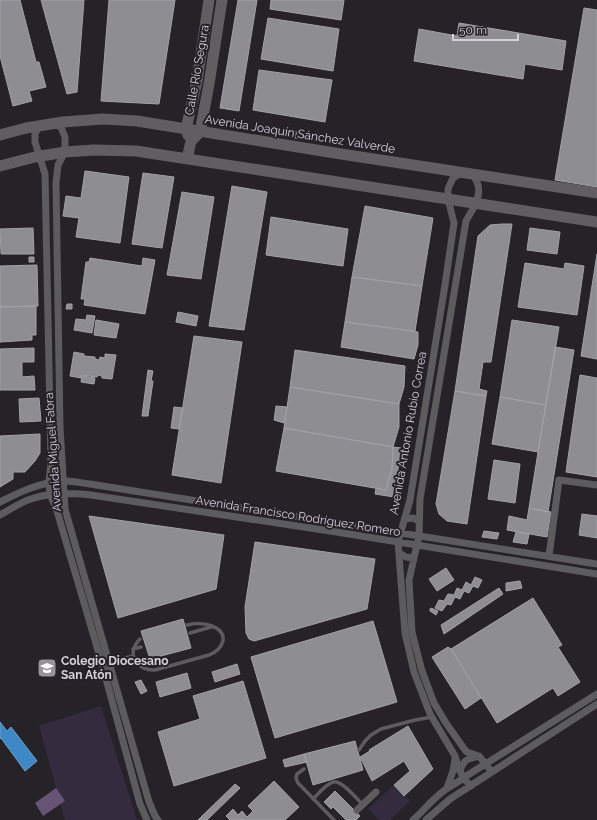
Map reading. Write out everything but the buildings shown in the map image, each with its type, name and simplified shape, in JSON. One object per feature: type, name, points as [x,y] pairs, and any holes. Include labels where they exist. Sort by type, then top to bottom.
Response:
[{"type":"main road","name":"Calle Río Segura","points":[[187,159],[192,133],[197,81],[209,0]]},
{"type":"main road","name":"Calle Río Segura","points":[[192,133],[209,84],[222,0]]},
{"type":"main road","points":[[209,84],[206,122],[218,134]]},
{"type":"main road","name":"Avenida Joaquín Sánchez Valverde","points":[[0,135],[26,128],[54,124],[103,119],[137,121],[192,133],[218,134],[597,193]]},
{"type":"main road","points":[[0,166],[40,156],[65,152],[94,150],[136,151],[597,222]]},
{"type":"street","name":"Avenida Miguel Fabra","points":[[54,124],[61,127],[65,137],[65,152],[58,165],[56,183],[60,427],[66,509],[149,802],[158,820]]},
{"type":"street","name":"Avenida Miguel Fabra","points":[[39,126],[35,134],[35,142],[45,174],[46,205],[51,463],[49,482],[50,494],[57,511],[102,664],[140,804],[146,820]]},
{"type":"street","name":"Avenida Antonio Rubio Correa","points":[[465,750],[434,703],[422,671],[412,632],[409,580],[419,536],[420,499],[466,221],[476,204],[478,194],[478,184],[467,173],[453,178],[448,189],[448,199],[454,223],[411,492],[398,542],[405,633],[414,672],[431,716],[455,756],[460,777],[471,786]]},
{"type":"street","points":[[549,556],[559,480],[597,485]]},
{"type":"street","name":"Avenida Francisco Rodríguez Romero","points":[[0,502],[25,489],[49,482],[63,481],[597,564]]},
{"type":"street","name":"Avenida Francisco Rodríguez Romero","points":[[0,515],[28,500],[50,494],[91,495],[597,574]]},
{"type":"street","name":"Avenida Francisco Rodríguez Romero","points":[[405,519],[413,518],[419,521]]},
{"type":"street","name":"Avenida Francisco Rodríguez Romero","points":[[399,553],[406,557],[414,558]]},
{"type":"street","points":[[403,610],[411,609]]},
{"type":"street","points":[[413,820],[440,793],[460,777],[485,764],[597,694]]},
{"type":"street","points":[[426,820],[450,799],[597,704]]},
{"type":"street","points":[[431,716],[439,710]]},
{"type":"street","points":[[447,788],[453,771],[455,756],[465,750],[466,752],[479,756],[492,772]]},
{"type":"street","points":[[460,777],[463,762],[479,756]]},
{"type":"street","points":[[357,810],[376,792]]},
{"type":"lane","points":[[140,640],[133,649],[132,656],[142,668],[151,670],[215,653],[222,646],[222,635],[219,630],[212,626],[202,624],[187,625]]},
{"type":"lane","points":[[190,633],[212,626]]},
{"type":"lane","points":[[133,649],[141,647]]},
{"type":"lane","points":[[102,664],[132,656]]},
{"type":"lane","points":[[359,750],[371,735],[381,729],[431,716]]},
{"type":"lane","points":[[304,769],[296,774],[298,783],[334,820]]},
{"type":"lane","points":[[313,798],[325,787],[336,781],[340,782],[363,805]]},
{"type":"shaded area","points":[[101,706],[137,820],[65,820],[39,726]]},
{"type":"shaded area","points":[[394,785],[410,801],[390,820],[379,820],[368,809]]},
{"type":"shaded area","points":[[56,788],[65,801],[43,816],[35,803]]},
{"type":"place","name":"Colegio Diocesano San Atón","points":[[47,668]]}]
